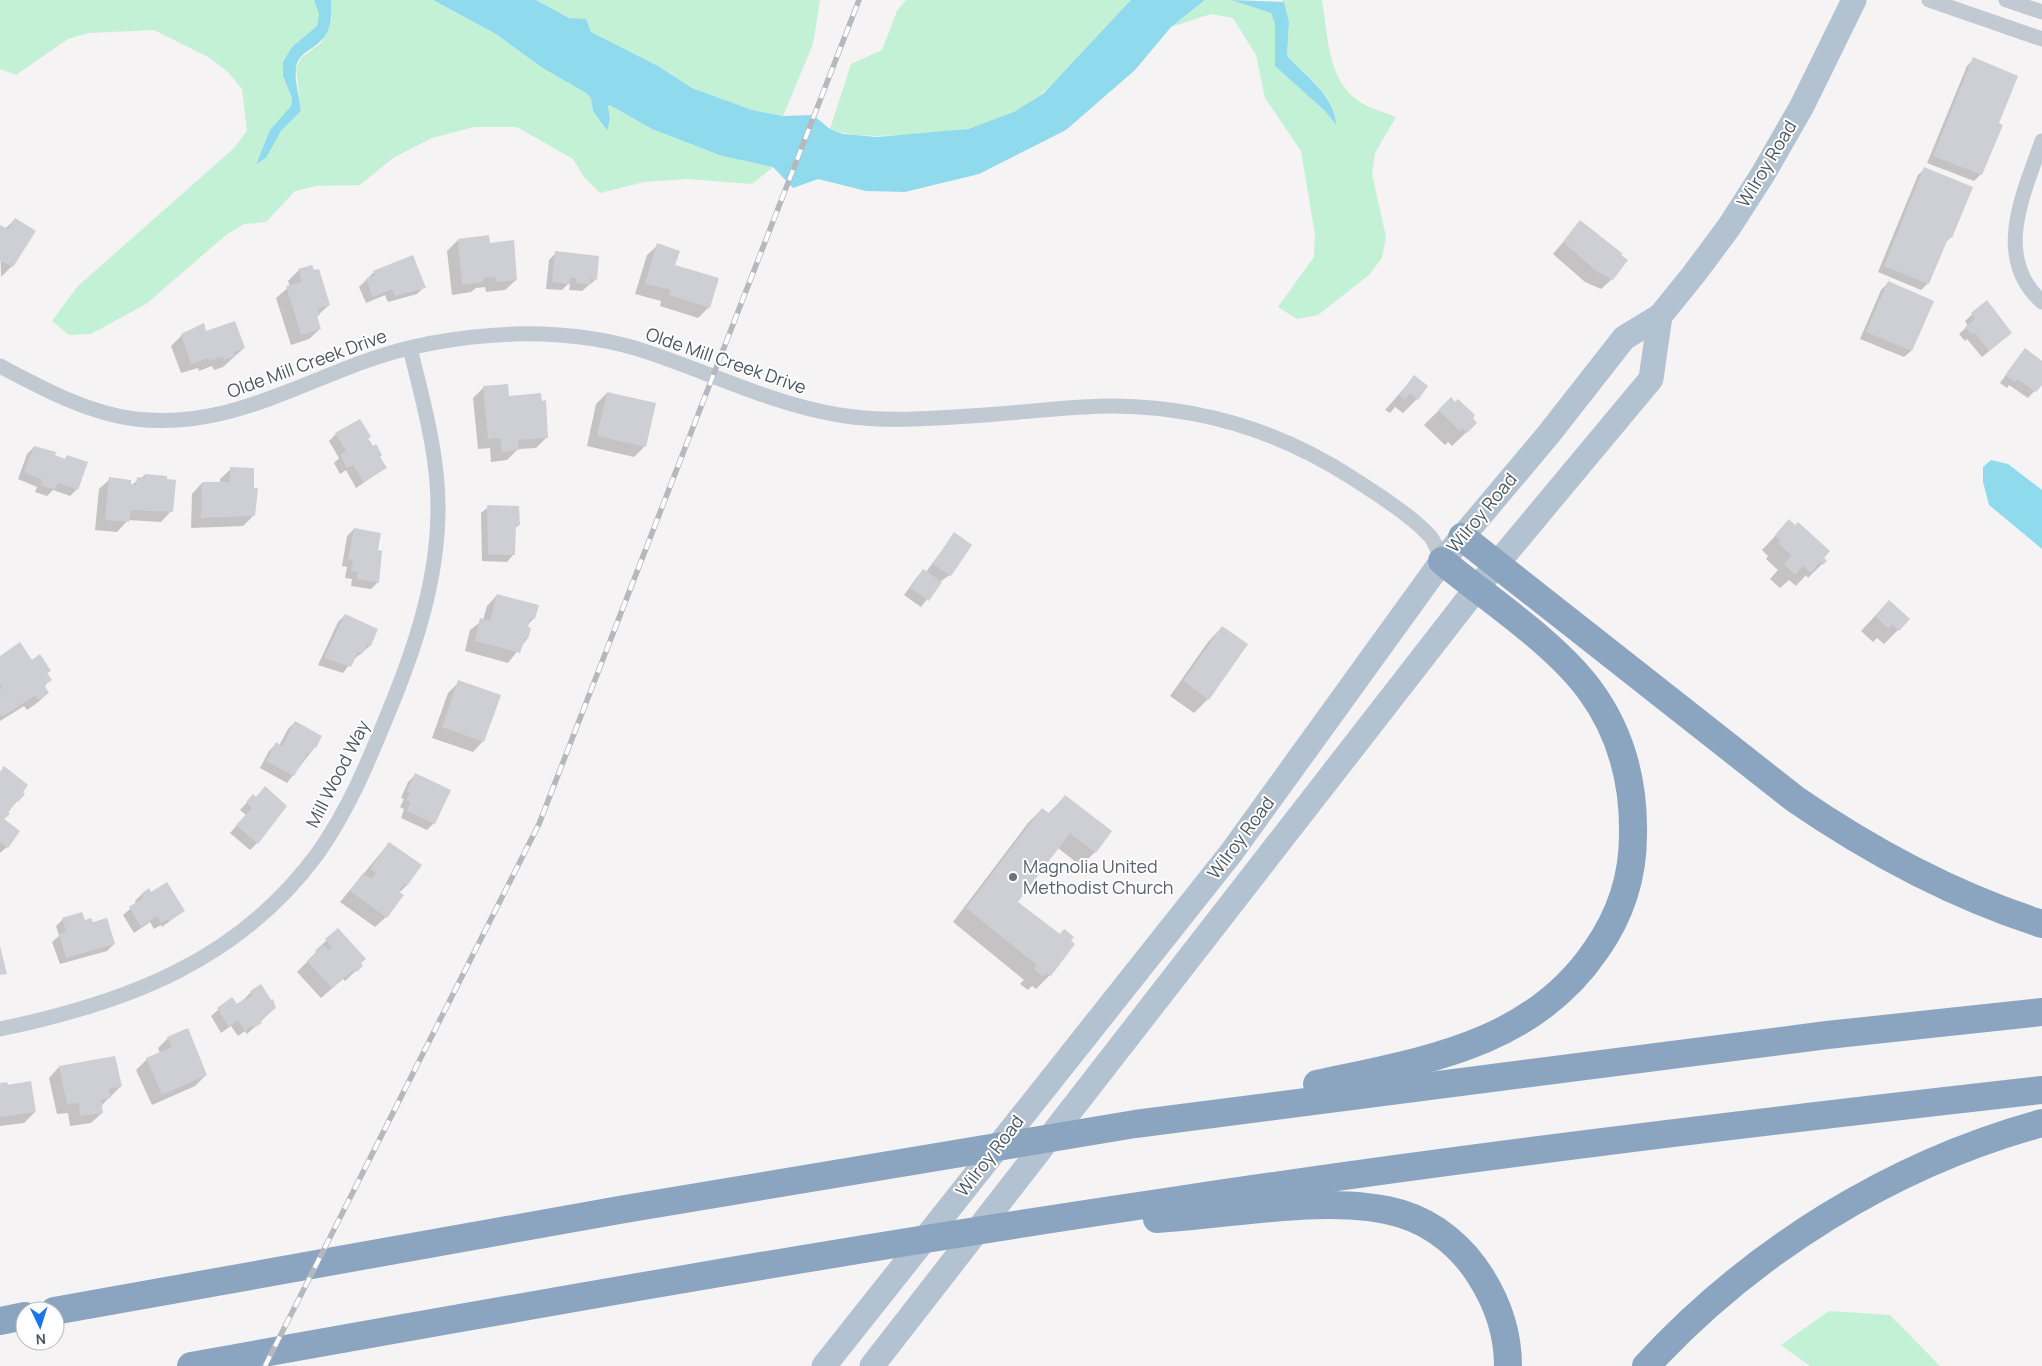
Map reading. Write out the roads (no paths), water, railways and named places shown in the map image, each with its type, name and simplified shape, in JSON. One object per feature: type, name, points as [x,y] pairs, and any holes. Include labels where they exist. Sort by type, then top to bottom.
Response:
[{"type":"highway","points":[[1462,537],[1795,799],[1850,837],[1907,869],[1954,890],[2042,924]]},
{"type":"highway","points":[[1135,1124],[1424,1060],[1469,1046],[1505,1031],[1539,1011],[1561,993],[1585,967],[1604,939],[1618,911],[1626,889],[1633,851],[1634,812],[1629,778],[1620,746],[1607,716],[1589,688],[1567,664],[1442,561]]},
{"type":"highway","points":[[65,1309],[413,1247],[1135,1124],[1827,1035],[2042,1012]]},
{"type":"highway","points":[[191,1366],[810,1258],[1053,1219],[1465,1160],[1771,1120],[2042,1090]]},
{"type":"highway","points":[[1646,1366],[1716,1299],[1770,1256],[1836,1212],[1889,1182],[1944,1156],[2042,1123]]},
{"type":"highway","points":[[1053,1219],[1124,1220],[1196,1217],[1294,1207],[1358,1206],[1379,1208],[1404,1214],[1433,1228],[1455,1245],[1474,1265],[1491,1294],[1501,1319],[1508,1352],[1508,1366]]},
{"type":"highway","points":[[0,1321],[15,1318]]},
{"type":"main road","name":"Wilroy Road","points":[[824,1366],[1231,853],[1442,561],[1548,435],[1624,338],[1660,316],[1729,227],[1763,174],[1802,106],[1854,0]]},
{"type":"main road","name":"Wilroy Road","points":[[872,1366],[1476,589],[1651,379],[1660,316]]},
{"type":"street","points":[[1929,0],[2042,39]]},
{"type":"street","points":[[2006,0],[2042,12]]},
{"type":"street","points":[[2042,141],[2017,214],[2014,236],[2017,260],[2025,280],[2042,302]]},
{"type":"street","name":"Olde Mill Creek Drive","points":[[0,366],[51,392],[99,411],[131,418],[164,421],[204,418],[236,411],[367,360],[410,348],[447,341],[518,334],[562,335],[605,342],[647,352],[774,399],[818,412],[860,419],[902,421],[1112,406],[1196,414],[1234,422],[1312,454],[1377,494],[1431,536],[1442,561]]},
{"type":"street","name":"Mill Wood Way","points":[[0,1029],[48,1019],[118,999],[184,969],[223,944],[264,912],[293,884],[318,852],[343,813],[368,764],[410,658],[424,610],[434,554],[438,514],[437,474],[432,442],[410,348]]},
{"type":"street","points":[[1431,536],[1462,537]]},
{"type":"water","points":[[314,0],[331,0],[331,17],[328,30],[323,38],[304,54],[296,68],[301,111],[281,131],[266,158],[256,164],[270,130],[291,106],[292,98],[283,76],[283,62],[292,47],[317,26],[319,14]]},
{"type":"water","points":[[433,0],[536,0],[569,18],[586,19],[591,32],[658,66],[692,88],[752,110],[783,116],[813,115],[830,129],[843,134],[877,137],[968,129],[1014,112],[1044,93],[1131,0],[1205,0],[1171,27],[1135,70],[1066,130],[979,174],[905,192],[866,191],[818,179],[793,188],[773,167],[722,156],[652,129],[610,105],[608,106],[610,119],[607,131],[593,111],[591,98],[586,93],[541,67],[496,34]]},
{"type":"water","points":[[1231,0],[1284,2],[1289,22],[1287,56],[1311,79],[1325,96],[1331,105],[1336,125],[1325,111],[1275,66],[1275,24],[1271,13]]},
{"type":"water","points":[[1991,460],[2008,464],[2042,490],[2042,549],[1989,505],[1983,482],[1983,467]]},
{"type":"railway","points":[[265,1366],[539,824],[859,0]]},
{"type":"place","name":"Magnolia United Methodist Church","points":[[1013,877]]}]
